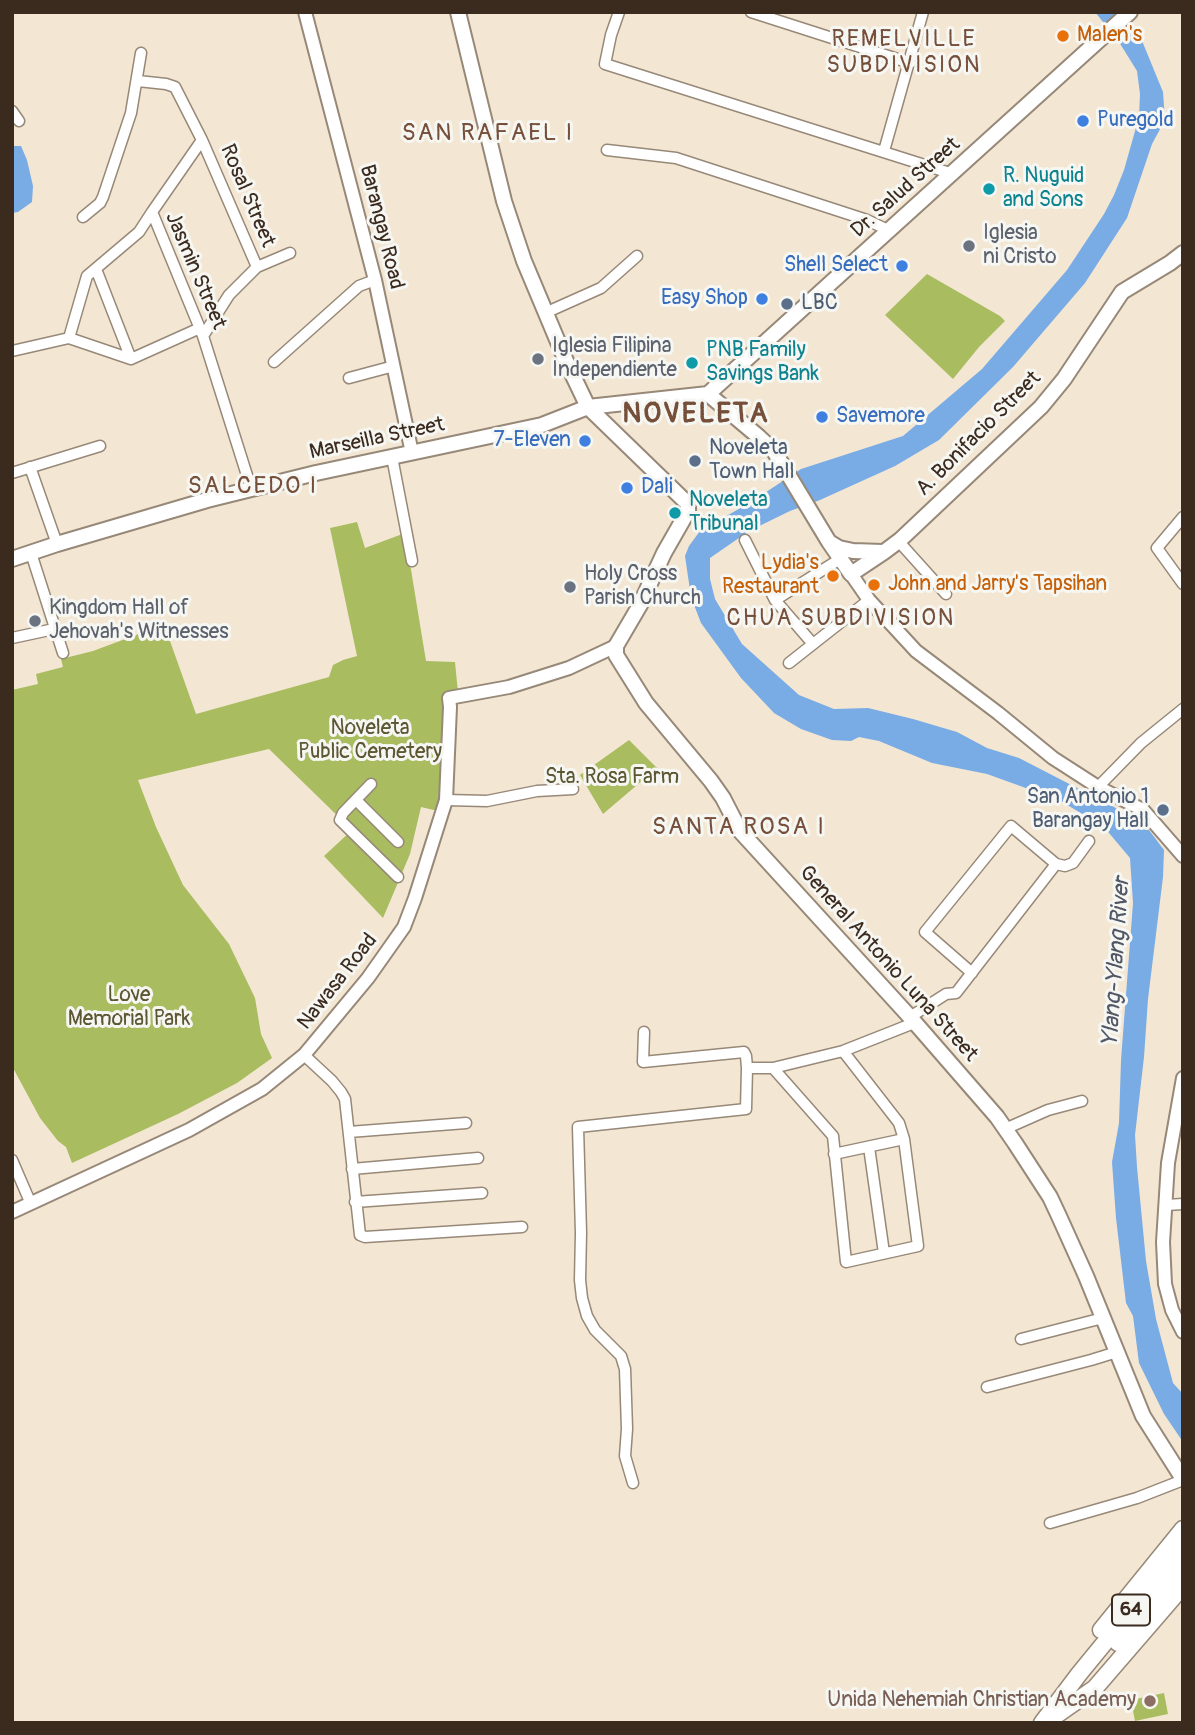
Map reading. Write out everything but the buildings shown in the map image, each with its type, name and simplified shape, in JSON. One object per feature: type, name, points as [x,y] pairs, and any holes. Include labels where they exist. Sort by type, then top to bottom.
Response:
[{"type":"main road","points":[[458,12],[503,201],[566,361],[589,407],[688,506],[688,511],[640,605],[616,646]]},
{"type":"main road","name":"Dr. Salud Street","points":[[708,394],[1130,12]]},
{"type":"main road","name":"A. Bonifacio Street","points":[[851,574],[900,540],[1041,407],[1122,292],[1183,253]]},
{"type":"main road","points":[[708,394],[774,451],[851,574]]},
{"type":"main road","name":"Marseilla Street","points":[[12,559],[251,488],[542,425],[589,407],[708,394]]},
{"type":"main road","points":[[829,542],[839,548],[853,551],[884,552]]},
{"type":"main road","name":"General Antonio Luna Street","points":[[616,646],[616,654],[646,704],[711,781],[740,831],[997,1117],[1050,1197],[1086,1276],[1143,1416],[1183,1479]]},
{"type":"main road","points":[[1053,1715],[1074,1663],[1183,1528]]},
{"type":"main road","name":"64","points":[[1053,1715],[1183,1547]]},
{"type":"main road","name":"64","points":[[1042,1723],[1053,1715],[1183,1567]]},
{"type":"main road","points":[[1053,1715],[1095,1688],[1183,1586]]},
{"type":"street","name":"Barangay Road","points":[[304,12],[375,280],[412,453]]},
{"type":"street","points":[[620,12],[611,35],[605,64],[953,174]]},
{"type":"street","points":[[751,12],[909,63]]},
{"type":"street","points":[[884,151],[923,12]]},
{"type":"street","points":[[83,217],[102,200],[131,113],[141,52]]},
{"type":"street","name":"Rosal Street","points":[[138,81],[175,87],[202,140],[257,267]]},
{"type":"street","points":[[12,111],[19,121]]},
{"type":"street","points":[[152,212],[202,140]]},
{"type":"street","points":[[607,150],[676,158],[866,220],[890,231]]},
{"type":"street","name":"Jasmin Street","points":[[69,338],[88,276],[139,232],[152,212]]},
{"type":"street","name":"Jasmin Street","points":[[152,212],[201,332],[251,488]]},
{"type":"street","points":[[12,351],[69,338],[131,359],[201,332],[229,295],[257,267],[290,253]]},
{"type":"street","points":[[545,313],[601,288],[637,256]]},
{"type":"street","points":[[96,269],[131,359]]},
{"type":"street","points":[[274,362],[359,286],[375,280]]},
{"type":"street","points":[[349,378],[394,366]]},
{"type":"street","points":[[12,473],[100,446]]},
{"type":"street","points":[[392,457],[412,561]]},
{"type":"street","points":[[30,467],[57,544]]},
{"type":"street","points":[[1183,518],[1157,548],[1183,584]]},
{"type":"street","points":[[745,540],[775,600],[813,644]]},
{"type":"street","points":[[900,540],[946,594]]},
{"type":"street","points":[[31,553],[63,653]]},
{"type":"street","points":[[775,600],[840,559]]},
{"type":"street","points":[[851,574],[869,600],[916,651],[1053,758],[1098,787],[1143,810],[1183,856]]},
{"type":"street","points":[[789,663],[869,600]]},
{"type":"street","points":[[12,638],[54,629]]},
{"type":"street","name":"Nawasa Road","points":[[31,1203],[189,1130],[261,1089],[304,1055],[368,978],[404,927],[446,800],[449,698],[509,687],[569,668],[616,646]]},
{"type":"street","points":[[1098,787],[1142,743],[1183,709]]},
{"type":"street","points":[[371,784],[343,813],[341,824],[397,877]]},
{"type":"street","points":[[446,800],[487,800],[537,791],[573,789]]},
{"type":"street","points":[[356,800],[398,842]]},
{"type":"street","points":[[972,972],[925,932],[1011,826],[1056,864],[1065,866],[1073,863],[1089,841]]},
{"type":"street","points":[[747,1068],[773,1068],[843,1051],[912,1020],[944,995],[956,993],[1056,864]]},
{"type":"street","points":[[633,1483],[625,1457],[625,1369],[621,1356],[595,1330],[587,1316],[582,1298],[578,1127],[746,1109],[747,1068],[746,1056],[741,1051],[643,1062],[644,1032]]},
{"type":"street","points":[[773,1068],[833,1136],[846,1262],[918,1246],[904,1139],[899,1123],[843,1051]]},
{"type":"street","points":[[304,1055],[343,1094],[360,1235],[365,1237],[522,1227]]},
{"type":"street","points":[[1183,1078],[1168,1163],[1163,1242],[1165,1284],[1172,1310],[1183,1332]]},
{"type":"street","points":[[1005,1129],[1048,1111],[1082,1101]]},
{"type":"street","points":[[349,1132],[466,1123]]},
{"type":"street","points":[[834,1154],[904,1139]]},
{"type":"street","points":[[869,1147],[884,1253]]},
{"type":"street","points":[[352,1169],[478,1158]]},
{"type":"street","points":[[12,1160],[31,1203],[12,1212]]},
{"type":"street","points":[[355,1202],[482,1193]]},
{"type":"street","points":[[1166,1205],[1183,1204]]},
{"type":"street","points":[[1021,1339],[1103,1318]]},
{"type":"street","points":[[987,1387],[1117,1352]]},
{"type":"street","points":[[1050,1523],[1137,1498],[1183,1479]]},
{"type":"green space","points":[[927,274],[1005,321],[953,379],[885,315]]},
{"type":"green space","name":"Love Memorial Park","points":[[357,522],[365,548],[405,533],[426,661],[455,662],[459,703],[447,706],[443,788],[438,811],[421,807],[410,854],[383,918],[324,856],[352,830],[269,749],[138,780],[183,885],[229,944],[255,998],[261,1034],[272,1058],[237,1083],[178,1114],[72,1163],[66,1147],[40,1118],[12,1066],[12,690],[38,684],[36,674],[63,667],[61,659],[165,627],[196,714],[329,677],[333,665],[357,656],[330,528]]},
{"type":"green space","name":"Sta. Rosa Farm","points":[[629,740],[657,768],[603,814],[580,775]]},
{"type":"green space","points":[[1164,1693],[1168,1714],[1135,1721],[1131,1700]]},
{"type":"water","points":[[1095,12],[1119,12],[1138,31],[1163,92],[1165,120],[1152,144],[1127,218],[1085,283],[1013,367],[939,440],[895,466],[749,531],[710,558],[710,579],[715,599],[742,644],[799,695],[834,709],[868,708],[913,719],[957,732],[987,748],[1019,758],[1114,807],[1149,830],[1164,850],[1135,1135],[1146,1261],[1156,1319],[1173,1383],[1183,1394],[1183,1442],[1164,1414],[1139,1363],[1133,1316],[1126,1303],[1116,1218],[1112,1162],[1119,1123],[1133,903],[1130,858],[1104,827],[1059,800],[987,774],[932,763],[879,741],[859,737],[851,741],[832,740],[801,729],[774,713],[741,678],[701,623],[691,597],[685,556],[700,531],[801,469],[903,436],[982,369],[1067,270],[1114,195],[1139,117],[1137,71],[1119,42]]},
{"type":"water","points":[[12,146],[21,146],[33,186],[32,202],[12,213]]},
{"type":"place","name":"Malen's","points":[[1063,36]]},
{"type":"place","name":"Puregold","points":[[1083,121]]},
{"type":"place","name":"R. Nuguid and Sons","points":[[989,189]]},
{"type":"place","name":"Iglesia ni Cristo","points":[[969,246]]},
{"type":"place","name":"Shell Select","points":[[902,266]]},
{"type":"place","name":"Easy Shop","points":[[762,299]]},
{"type":"place","name":"LBC","points":[[787,304]]},
{"type":"place","name":"Iglesia Filipina Independiente","points":[[538,359]]},
{"type":"place","name":"PNB Family Savings Bank","points":[[692,363]]},
{"type":"place","name":"Savemore","points":[[822,417]]},
{"type":"place","name":"7-Eleven","points":[[585,441]]},
{"type":"place","name":"Noveleta Town Hall","points":[[695,461]]},
{"type":"place","name":"Dali","points":[[627,488]]},
{"type":"place","name":"Noveleta Tribunal","points":[[675,513]]},
{"type":"place","name":"Lydia's Restaurant","points":[[833,576]]},
{"type":"place","name":"John and Jarry's Tapsihan","points":[[874,585]]},
{"type":"place","name":"Holy Cross Parish Church","points":[[570,587]]},
{"type":"place","name":"Kingdom Hall of Jehovah's Witnesses","points":[[35,621]]},
{"type":"place","name":"San Antonio 1 Barangay Hall","points":[[1163,810]]},
{"type":"place","name":"Unida Nehemiah Christian Academy","points":[[1150,1701]]},
{"type":"district","name":"REMELVILLE SUBDIVISION","points":[[904,53]]},
{"type":"district","name":"SAN RAFAEL I","points":[[488,134]]},
{"type":"district","name":"NOVELETA","points":[[696,415]]},
{"type":"district","name":"SALCEDO I","points":[[253,487]]},
{"type":"district","name":"CHUA SUBDIVISION","points":[[841,619]]},
{"type":"district","name":"SANTA ROSA I","points":[[739,828]]},
{"type":"park label","name":"Noveleta Public Cemetery","points":[[370,741]]},
{"type":"water label","name":"Ylang-Ylang River","points":[[1117,962]]}]
